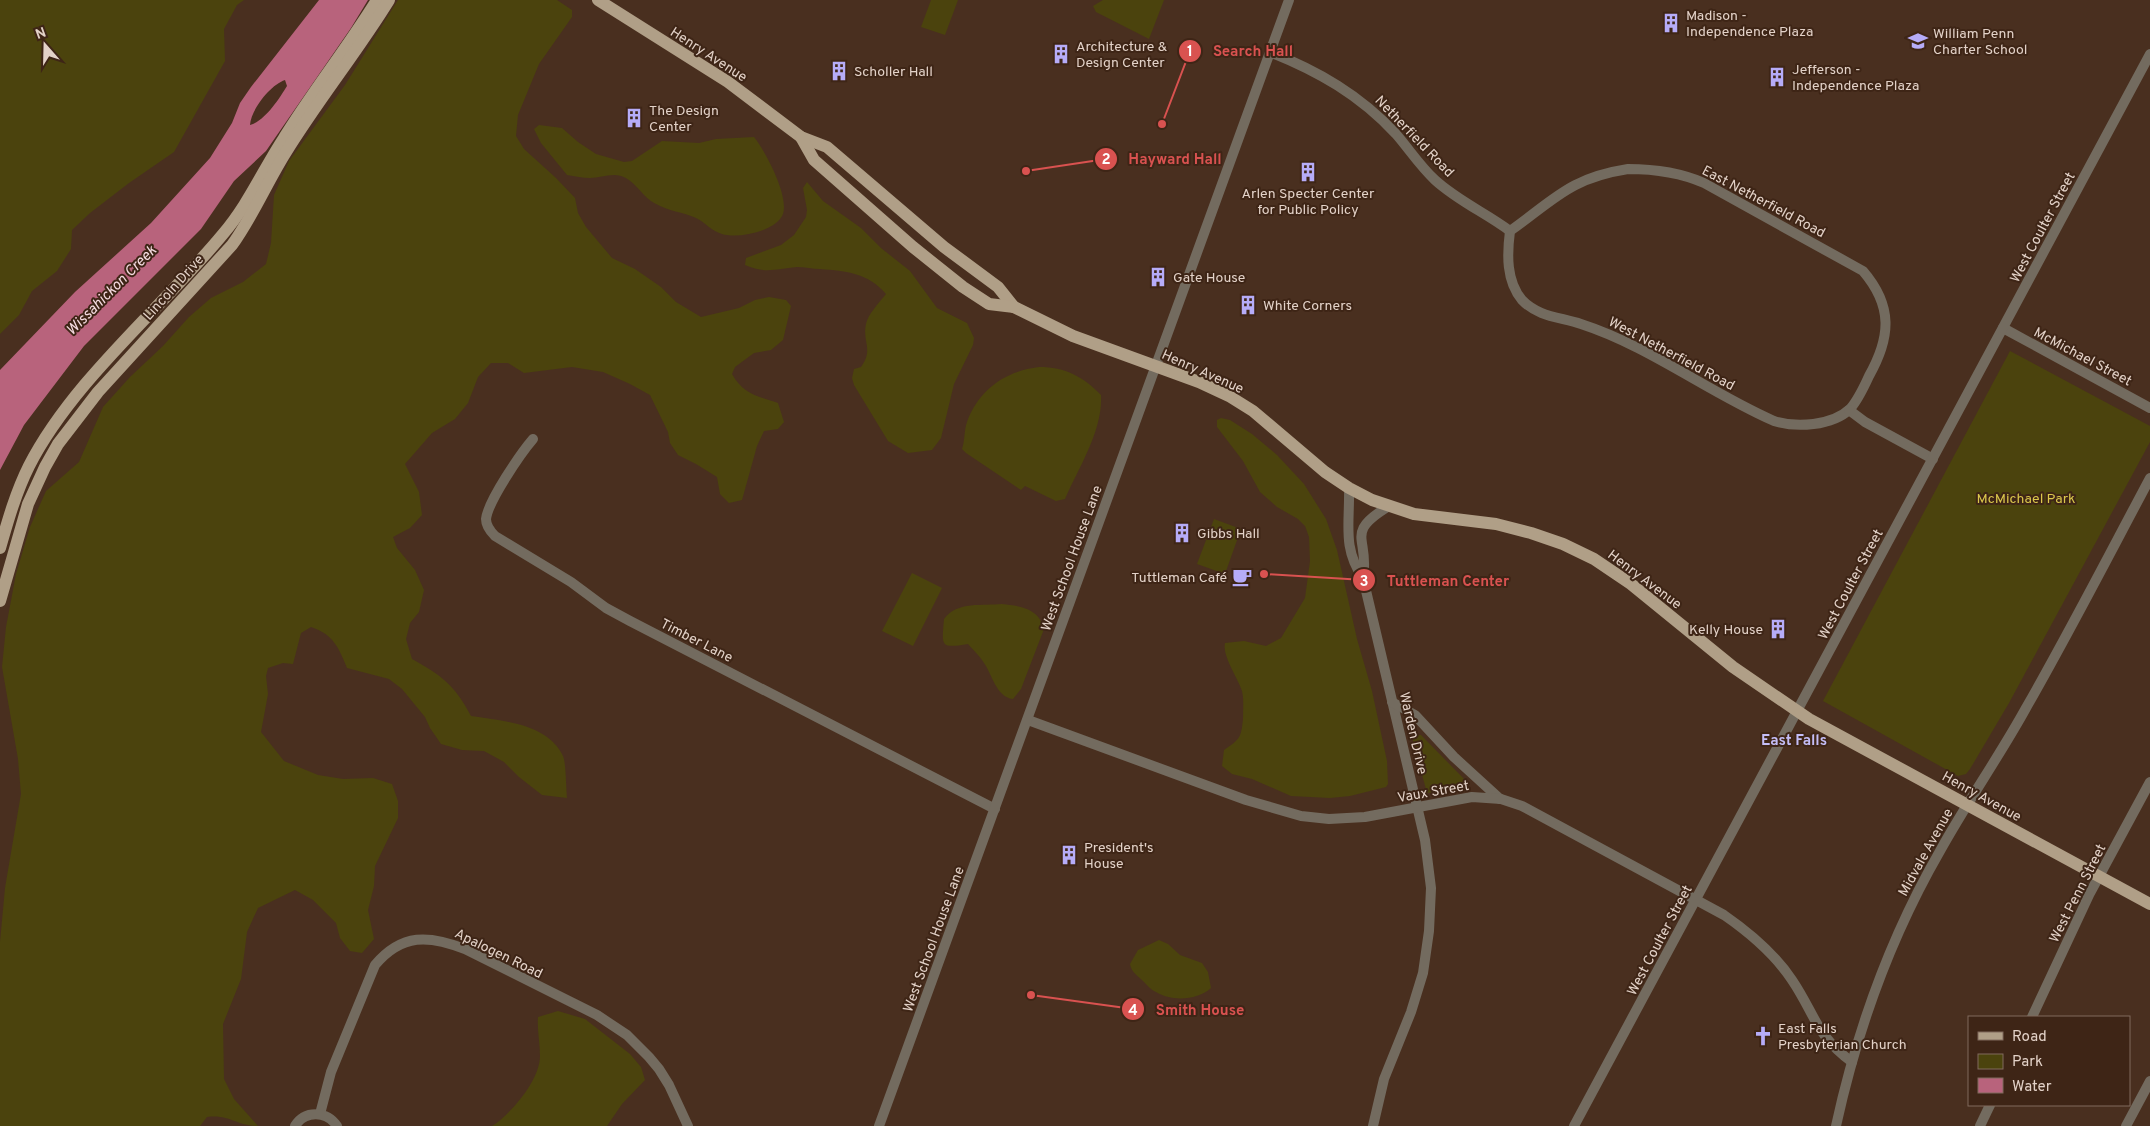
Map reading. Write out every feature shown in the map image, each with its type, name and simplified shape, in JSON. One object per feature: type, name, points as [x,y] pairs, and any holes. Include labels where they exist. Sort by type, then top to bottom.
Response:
[{"type":"main road","name":"Lincoln Drive","points":[[0,548],[21,485],[30,465],[52,429],[92,378],[233,222],[284,136],[347,48],[378,0]]},
{"type":"main road","name":"Lincoln Drive","points":[[0,601],[28,504],[58,444],[98,392],[232,245],[245,227],[286,152],[389,0]]},
{"type":"main road","name":"Henry Avenue","points":[[598,0],[728,82],[801,137],[827,147],[944,247],[998,287],[1014,307]]},
{"type":"main road","name":"Henry Avenue","points":[[801,137],[814,160],[945,274],[990,304],[1014,307],[1073,336],[1199,382],[1242,404],[1267,422],[1325,472],[1349,488],[1389,506],[1430,517],[1511,527],[1547,538],[1579,551],[1618,574],[1712,651],[1797,711],[2150,904]]},
{"type":"street","name":"West School House Lane","points":[[879,1126],[1289,0]]},
{"type":"street","name":"Netherfield Road","points":[[1270,52],[1315,71],[1347,90],[1380,117],[1436,181],[1510,231]]},
{"type":"street","name":"West Coulter Street","points":[[1574,1126],[2150,54]]},
{"type":"street","name":"East Netherfield Road","points":[[1510,231],[1565,189],[1579,182],[1610,172],[1628,169],[1662,170],[1704,183],[1854,264],[1863,271],[1878,290],[1885,313],[1884,343],[1877,363],[1849,410]]},
{"type":"street","name":"West Netherfield Road","points":[[1510,231],[1508,256],[1511,279],[1522,299],[1539,313],[1579,323],[1611,335],[1774,421],[1796,426],[1810,425],[1823,422],[1849,410]]},
{"type":"street","name":"McMichael Street","points":[[2003,328],[2150,408]]},
{"type":"street","points":[[1849,410],[1865,422],[1933,459]]},
{"type":"street","name":"Timber Lane","points":[[533,439],[491,503],[486,521],[489,530],[495,536],[571,582],[622,617],[995,809]]},
{"type":"street","name":"Midvale Avenue","points":[[1836,1126],[1852,1062],[1880,978],[1904,920],[1939,852],[2026,709],[2150,478]]},
{"type":"street","name":"Warden Drive","points":[[1349,488],[1348,543],[1353,564],[1363,578],[1417,807],[1430,874],[1429,931],[1418,992],[1384,1079],[1373,1126]]},
{"type":"street","name":"Warden Drive","points":[[1363,578],[1366,562],[1361,529],[1368,520],[1389,506]]},
{"type":"street","points":[[1392,702],[1414,713],[1454,757],[1501,799]]},
{"type":"street","name":"Vaux Street","points":[[1028,720],[1246,800],[1301,816],[1329,819],[1365,817],[1472,797],[1501,799],[1522,806],[1740,926],[1768,950],[1792,981],[1827,1041],[1852,1062]]},
{"type":"street","name":"West Penn Street","points":[[2032,1016],[2099,876],[2150,782]]},
{"type":"street","name":"Apalogen Road","points":[[320,1114],[331,1072],[375,965],[383,956],[404,942],[425,938],[436,939],[465,948],[614,1026],[639,1046],[659,1069],[669,1084],[688,1126]]},
{"type":"street","points":[[2126,1126],[2150,1080]]},
{"type":"street","points":[[1980,1126],[1990,1106]]},
{"type":"street","points":[[295,1126],[304,1117],[320,1114],[328,1117],[337,1126]]},
{"type":"green space","points":[[0,0],[244,0],[237,5],[224,29],[225,61],[174,152],[129,183],[90,213],[72,230],[71,249],[57,271],[32,291],[19,315],[0,334]]},
{"type":"green space","points":[[398,0],[557,0],[572,10],[572,17],[539,64],[518,115],[516,136],[524,149],[575,198],[578,213],[586,227],[612,258],[635,269],[661,287],[676,302],[701,317],[739,308],[755,300],[769,297],[786,300],[791,306],[783,340],[771,350],[754,353],[735,367],[732,374],[736,381],[746,390],[778,403],[784,422],[778,429],[764,431],[757,446],[742,500],[729,503],[720,494],[717,477],[678,455],[670,443],[668,432],[650,395],[603,372],[572,367],[524,373],[508,363],[491,363],[478,377],[468,403],[455,419],[432,433],[405,464],[419,492],[422,515],[410,528],[393,537],[397,548],[415,570],[424,590],[419,612],[410,623],[406,639],[412,659],[439,676],[453,688],[471,716],[510,722],[535,730],[556,745],[564,759],[567,798],[542,795],[504,762],[484,751],[462,750],[441,744],[425,717],[402,689],[389,679],[347,668],[341,654],[330,638],[311,627],[301,633],[293,664],[283,663],[268,668],[266,676],[268,694],[261,732],[284,761],[318,775],[343,779],[373,778],[392,784],[398,801],[398,818],[375,866],[374,886],[368,910],[374,939],[362,953],[350,951],[340,938],[336,923],[313,900],[295,890],[258,908],[247,932],[241,979],[223,1024],[224,1079],[234,1099],[258,1126],[222,1117],[207,1117],[200,1126],[0,1126],[0,942],[5,888],[21,794],[18,759],[2,667],[6,627],[16,574],[30,527],[46,491],[79,462],[103,407],[189,317],[211,298],[243,282],[266,264],[271,243],[274,195],[289,161],[345,85]]},
{"type":"green space","points":[[931,0],[958,0],[945,35],[921,27]]},
{"type":"green space","points":[[1103,0],[1164,0],[1149,39],[1096,12],[1093,6]]},
{"type":"green space","points":[[539,125],[562,128],[596,154],[624,162],[632,161],[662,141],[699,143],[716,139],[754,137],[770,163],[780,186],[783,196],[783,214],[773,225],[756,232],[737,235],[718,233],[696,218],[656,204],[626,178],[621,176],[613,175],[590,178],[567,175],[541,143],[534,129]]},
{"type":"green space","points":[[807,182],[823,201],[861,228],[881,248],[910,271],[937,308],[967,323],[974,338],[973,345],[954,384],[941,438],[932,450],[908,453],[888,441],[854,385],[852,378],[854,369],[861,367],[867,355],[865,330],[867,320],[886,294],[879,287],[864,277],[839,271],[797,267],[765,270],[745,265],[746,258],[781,245],[794,235],[806,217],[807,210],[803,188]]},
{"type":"green space","name":"McMichael Park","points":[[2010,351],[2150,426],[2150,442],[2009,703],[1970,769],[1966,774],[1958,776],[1823,701]]},
{"type":"green space","points":[[1039,367],[1048,367],[1073,374],[1088,383],[1101,395],[1098,422],[1089,448],[1065,499],[1056,501],[1025,486],[1021,490],[962,449],[967,422],[972,410],[986,391],[1005,377]]},
{"type":"green space","points":[[1221,418],[1230,420],[1252,434],[1277,455],[1304,484],[1326,519],[1337,550],[1357,639],[1372,691],[1387,761],[1388,784],[1386,787],[1350,796],[1330,798],[1291,796],[1252,779],[1232,774],[1222,766],[1224,750],[1239,738],[1243,719],[1242,691],[1228,660],[1225,643],[1244,641],[1266,646],[1281,638],[1305,598],[1310,561],[1309,537],[1305,526],[1298,519],[1277,507],[1260,492],[1243,461],[1217,427],[1217,420]]},
{"type":"green space","points":[[1214,519],[1241,529],[1225,574],[1197,564]]},
{"type":"green space","points":[[912,573],[942,588],[913,646],[882,631]]},
{"type":"green space","points":[[1002,604],[1028,609],[1038,617],[1044,629],[1021,689],[1013,699],[998,690],[982,660],[968,644],[952,646],[944,643],[943,640],[944,619],[949,613],[963,607]]},
{"type":"green space","points":[[1421,735],[1466,781],[1467,785],[1465,787],[1427,793],[1413,741],[1413,736]]},
{"type":"green space","points":[[1159,940],[1168,944],[1180,955],[1202,963],[1208,972],[1211,988],[1199,995],[1177,998],[1162,995],[1150,988],[1133,972],[1130,964],[1138,950]]},
{"type":"green space","points":[[558,1011],[585,1019],[630,1054],[641,1067],[645,1080],[622,1104],[607,1126],[492,1126],[500,1121],[516,1105],[530,1086],[535,1075],[540,1056],[538,1017]]},
{"type":"water","name":"Wissahickon Creek","points":[[319,0],[368,0],[351,28],[266,151],[234,181],[201,229],[84,346],[24,425],[0,470],[0,370],[75,292],[151,223],[210,158],[232,123],[240,103]],"holes":[[[285,80],[287,86],[266,114],[256,123],[250,125],[254,112],[268,92]]]},
{"type":"place","name":"Madison - Independence Plaza","points":[[1671,23]]},
{"type":"place","name":"William Penn Charter School","points":[[1918,41]]},
{"type":"place","name":"Architecture & Design Center","points":[[1061,54]]},
{"type":"place","name":"Scholler Hall","points":[[839,71]]},
{"type":"place","name":"Jefferson - Independence Plaza","points":[[1777,77]]},
{"type":"place","name":"The Design Center","points":[[634,118]]},
{"type":"place","name":"Search Hall","points":[[1162,124]]},
{"type":"place","name":"Hayward Hall","points":[[1026,171]]},
{"type":"place","name":"Arlen Specter Center for Public Policy","points":[[1308,172]]},
{"type":"place","name":"Gate House","points":[[1158,277]]},
{"type":"place","name":"White Corners","points":[[1248,305]]},
{"type":"place","name":"Gibbs Hall","points":[[1182,533]]},
{"type":"place","name":"Tuttleman Center","points":[[1264,574]]},
{"type":"place","name":"Tuttleman Café","points":[[1242,577]]},
{"type":"place","name":"Kelly House","points":[[1778,629]]},
{"type":"place","name":"President's House","points":[[1069,855]]},
{"type":"place","name":"Smith House","points":[[1031,995]]},
{"type":"place","name":"East Falls Presbyterian Church","points":[[1763,1036]]},
{"type":"district","name":"East Falls","points":[[1794,740]]}]
